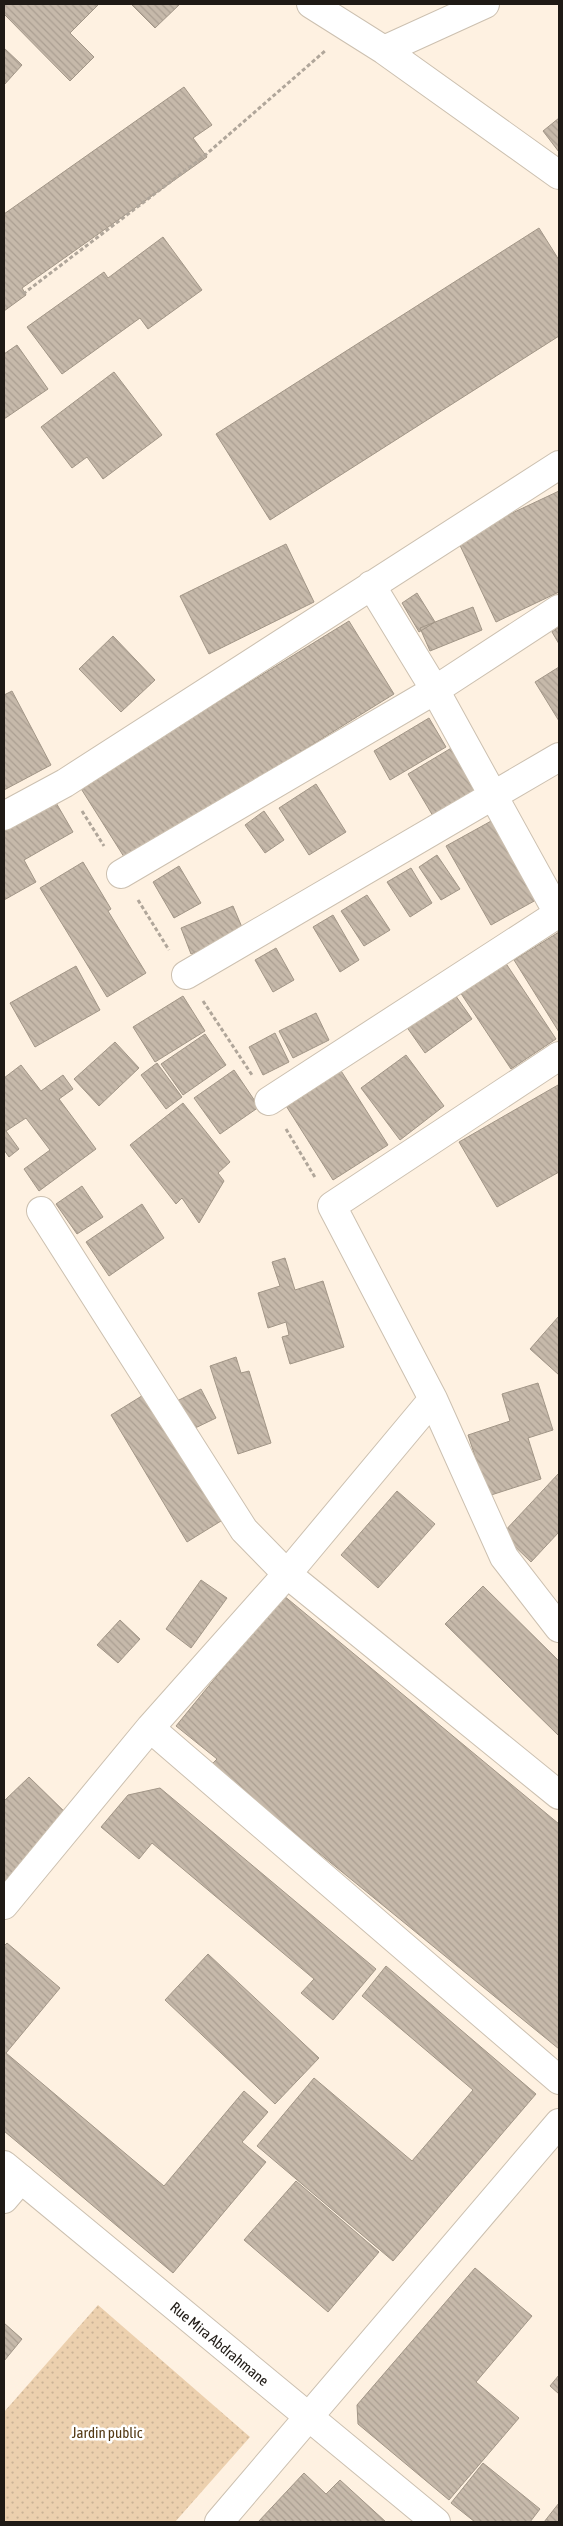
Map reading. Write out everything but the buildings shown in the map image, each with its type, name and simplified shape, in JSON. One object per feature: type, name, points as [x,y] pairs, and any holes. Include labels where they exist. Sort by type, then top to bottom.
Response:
[{"type":"street","points":[[311,4],[384,50],[559,175]]},
{"type":"street","points":[[384,50],[485,4]]},
{"type":"street","points":[[4,816],[65,783],[559,465]]},
{"type":"street","points":[[269,1101],[559,914],[434,690],[371,585]]},
{"type":"street","points":[[121,874],[434,690],[559,609]]},
{"type":"street","points":[[186,975],[559,757]]},
{"type":"street","points":[[559,1056],[332,1206],[433,1399],[504,1558],[559,1628]]},
{"type":"street","points":[[41,1211],[244,1530],[287,1574],[559,1795]]},
{"type":"street","points":[[4,1905],[150,1728],[287,1574],[433,1399]]},
{"type":"street","points":[[150,1728],[559,2080]]},
{"type":"street","points":[[219,2522],[310,2418],[559,2123]]},
{"type":"street","points":[[4,2200],[12,2172]]},
{"type":"street","name":"Rue Mira Abdrahmane","points":[[12,2172],[436,2522]]},
{"type":"path","points":[[23,294],[203,156],[350,29]]},
{"type":"green space","name":"Jardin public","points":[[98,2305],[250,2437],[175,2522],[4,2522],[4,2412]]}]
